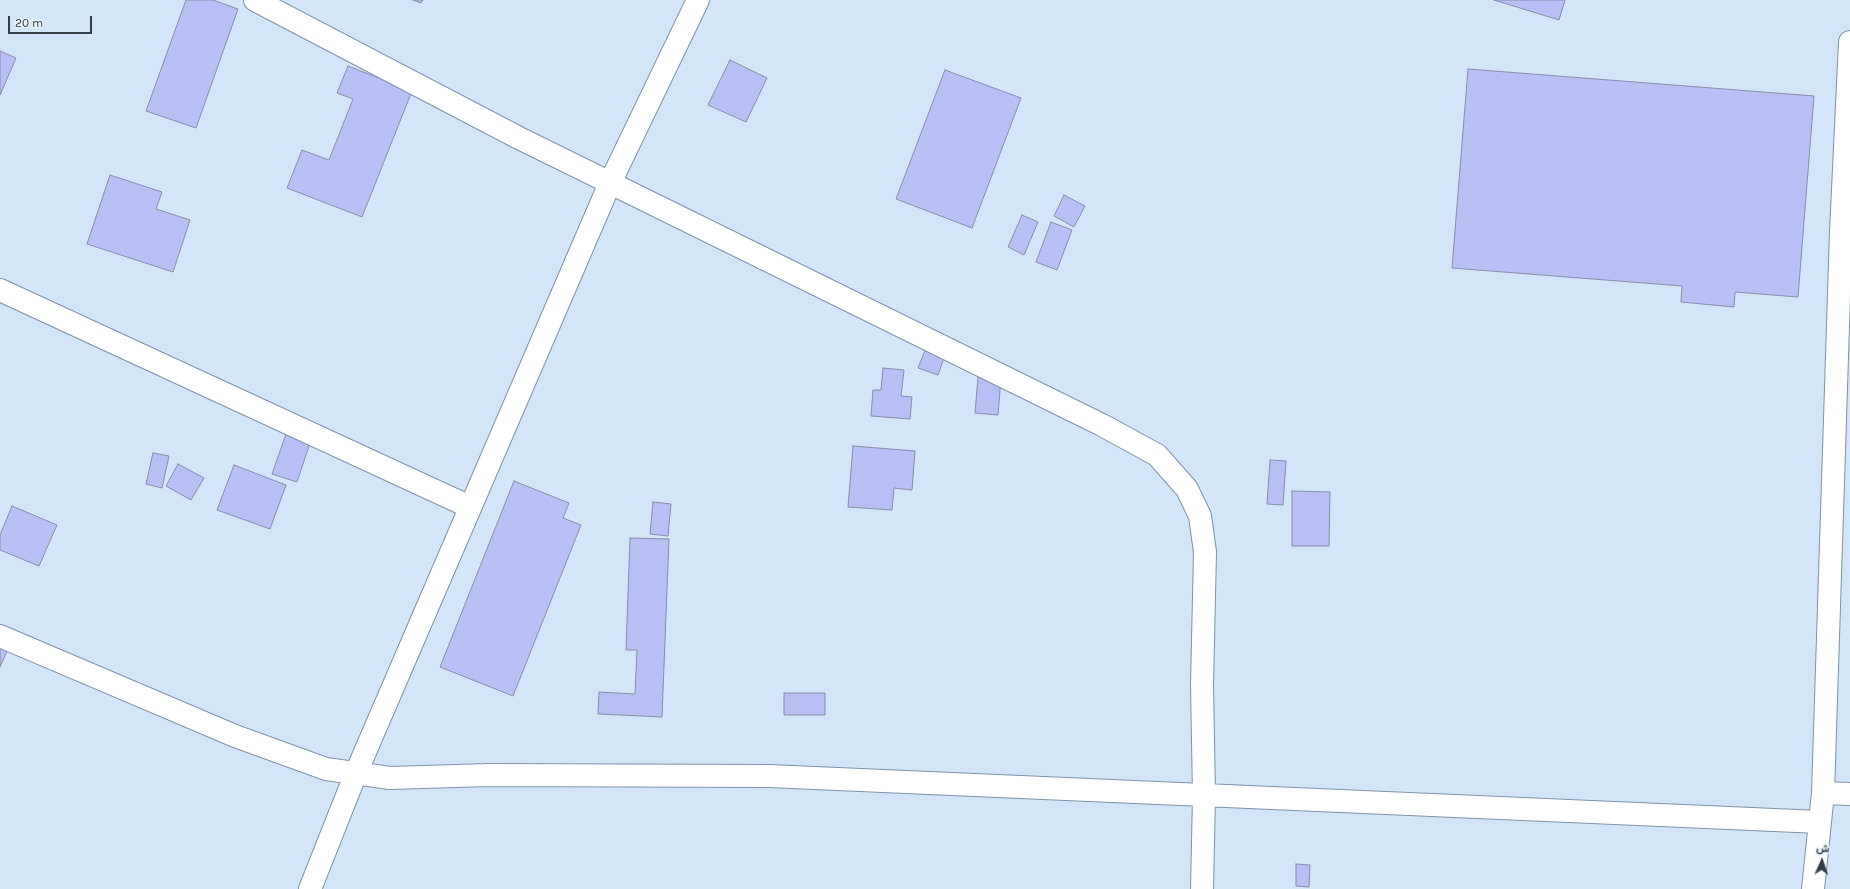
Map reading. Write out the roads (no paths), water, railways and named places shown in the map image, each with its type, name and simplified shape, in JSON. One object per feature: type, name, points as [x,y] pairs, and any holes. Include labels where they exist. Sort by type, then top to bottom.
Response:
[{"type":"street","points":[[255,0],[519,138],[1102,425],[1157,455],[1187,489],[1200,516],[1204,552],[1202,685],[1204,796],[1202,889]]},
{"type":"street","points":[[310,889],[356,773],[610,183],[698,0]]},
{"type":"street","points":[[1813,889],[1823,793],[1845,232],[1850,42]]},
{"type":"street","points":[[0,290],[470,507]]},
{"type":"street","points":[[0,636],[235,736],[326,769],[390,778],[489,775],[769,776],[1820,822]]},
{"type":"street","points":[[1823,793],[1850,794]]}]
